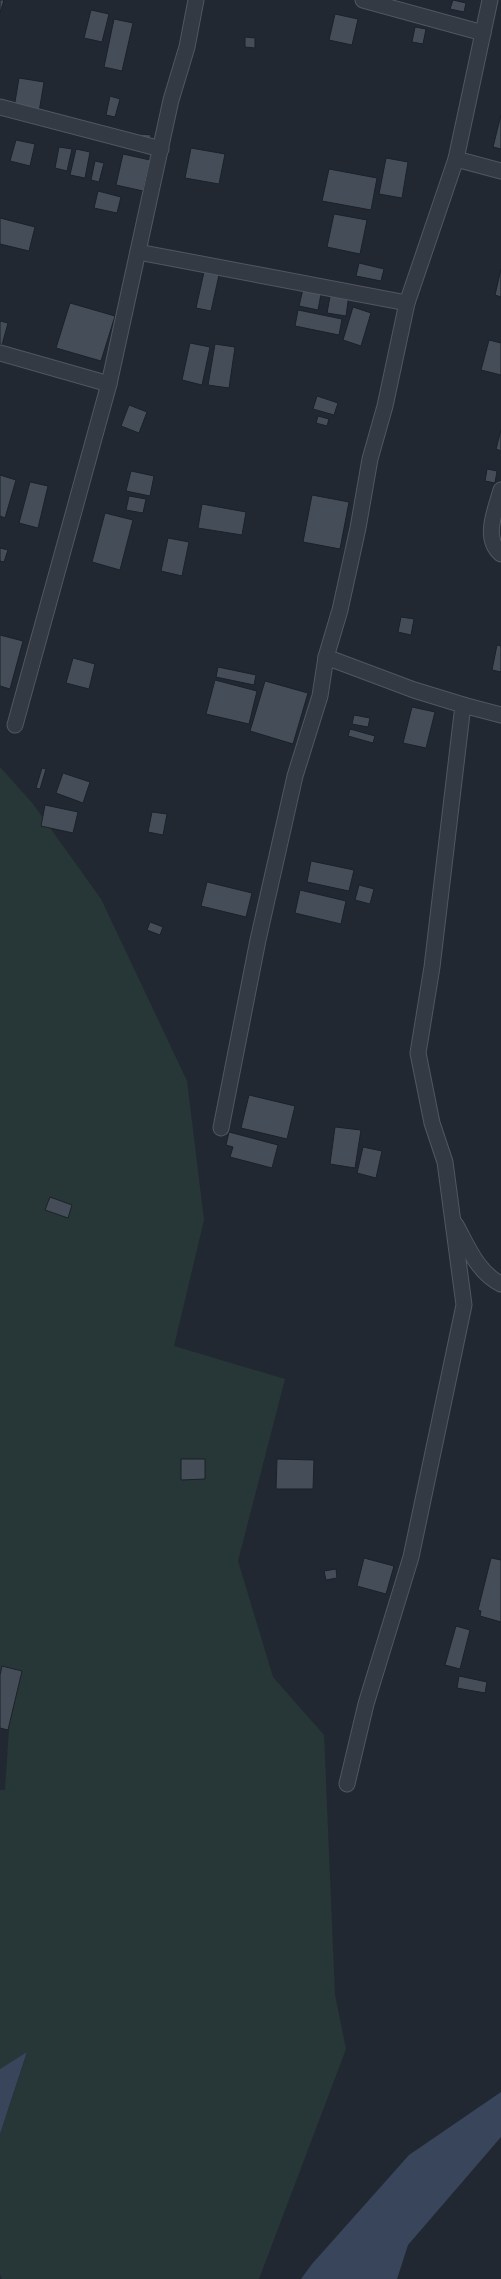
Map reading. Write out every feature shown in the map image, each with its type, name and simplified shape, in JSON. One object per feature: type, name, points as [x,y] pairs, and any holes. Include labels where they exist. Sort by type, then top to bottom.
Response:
[{"type":"street","points":[[15,725],[109,384],[171,100],[187,47],[196,0]]},
{"type":"street","points":[[363,0],[483,33]]},
{"type":"street","points":[[221,1128],[258,940],[295,776],[320,696],[326,657],[340,610],[370,459],[385,406],[407,303],[456,159],[490,0]]},
{"type":"street","points":[[0,107],[161,149]]},
{"type":"street","points":[[456,159],[501,171]]},
{"type":"street","points":[[138,252],[407,303]]},
{"type":"street","points":[[0,353],[109,384]]},
{"type":"street","points":[[501,490],[490,531],[495,549],[501,554]]},
{"type":"street","points":[[326,657],[414,690],[501,715]]},
{"type":"street","points":[[347,1784],[366,1704],[410,1557],[464,1305],[445,1162],[432,1123],[418,1053],[432,967],[463,704]]},
{"type":"street","points":[[451,1217],[478,1265],[494,1281],[501,1284]]},
{"type":"shaded area","points":[[0,767],[33,804],[101,899],[187,1081],[204,1220],[174,1346],[285,1379],[238,1561],[273,1677],[324,1735],[335,1995],[346,2049],[259,2279],[2,2279],[0,2274],[0,2134],[27,2053],[0,2069],[0,1790],[5,1790],[11,1698],[0,1686]]},
{"type":"water","points":[[27,2052],[0,2134],[0,2069]]},
{"type":"water","points":[[501,2092],[501,2137],[408,2245],[397,2279],[301,2279],[312,2264],[409,2155]]},
{"type":"building","points":[[0,0],[4,0],[0,13]]},
{"type":"building","points":[[453,0],[466,3],[464,12],[450,9]]},
{"type":"building","points":[[91,10],[109,14],[102,42],[84,38]]},
{"type":"building","points":[[335,14],[358,19],[352,45],[329,40]]},
{"type":"building","points":[[114,19],[133,23],[122,71],[104,67]]},
{"type":"building","points":[[415,27],[426,29],[423,44],[412,42]]},
{"type":"building","points":[[245,37],[255,38],[255,48],[245,47]]},
{"type":"building","points":[[19,78],[44,82],[39,112],[14,108]]},
{"type":"building","points":[[110,96],[120,99],[115,117],[106,115]]},
{"type":"building","points":[[501,115],[501,149],[493,147]]},
{"type":"building","points":[[142,134],[151,135],[150,142],[141,140]]},
{"type":"building","points":[[16,140],[35,144],[30,166],[10,161]]},
{"type":"building","points":[[59,147],[72,149],[67,171],[55,168]]},
{"type":"building","points":[[191,148],[225,154],[219,184],[185,178]]},
{"type":"building","points":[[76,149],[90,152],[85,178],[70,175]]},
{"type":"building","points":[[123,154],[150,160],[143,191],[116,185]]},
{"type":"building","points":[[386,158],[408,162],[402,198],[379,194]]},
{"type":"building","points":[[95,161],[104,163],[99,182],[91,180]]},
{"type":"building","points":[[329,169],[377,178],[371,210],[322,201]]},
{"type":"building","points":[[98,191],[121,197],[117,213],[94,208]]},
{"type":"building","points":[[334,214],[367,220],[360,254],[327,247]]},
{"type":"building","points":[[0,218],[35,227],[29,251],[0,244]]},
{"type":"building","points":[[359,263],[384,269],[381,281],[356,276]]},
{"type":"building","points":[[501,269],[501,297],[495,295]]},
{"type":"building","points":[[204,272],[219,275],[211,311],[196,308]]},
{"type":"building","points":[[304,285],[322,289],[318,310],[299,306]]},
{"type":"building","points":[[331,291],[349,294],[346,316],[327,313]]},
{"type":"building","points":[[70,303],[115,316],[101,361],[56,348]]},
{"type":"building","points":[[353,307],[371,313],[361,346],[343,340]]},
{"type":"building","points":[[298,310],[342,319],[339,335],[295,326]]},
{"type":"building","points":[[0,321],[8,323],[2,345],[0,344]]},
{"type":"building","points":[[489,340],[501,343],[501,375],[481,370]]},
{"type":"building","points":[[190,343],[210,347],[202,385],[182,380]]},
{"type":"building","points":[[215,344],[235,347],[229,388],[208,385]]},
{"type":"building","points":[[317,396],[338,403],[334,415],[313,409]]},
{"type":"building","points":[[129,405],[147,412],[139,433],[121,426]]},
{"type":"building","points":[[318,416],[329,419],[327,426],[316,423]]},
{"type":"building","points":[[501,430],[501,451],[496,449]]},
{"type":"building","points":[[487,469],[497,471],[495,483],[485,481]]},
{"type":"building","points":[[131,471],[154,476],[150,496],[126,491]]},
{"type":"building","points":[[0,475],[16,480],[5,518],[0,516]]},
{"type":"building","points":[[30,482],[48,486],[38,528],[19,523]]},
{"type":"building","points":[[312,495],[349,502],[340,549],[303,542]]},
{"type":"building","points":[[129,496],[146,499],[143,513],[126,510]]},
{"type":"building","points":[[202,504],[246,512],[242,535],[198,528]]},
{"type":"building","points":[[105,513],[133,520],[120,570],[92,562]]},
{"type":"building","points":[[168,538],[189,542],[182,576],[161,571]]},
{"type":"building","points":[[0,548],[8,550],[4,562],[0,561]]},
{"type":"building","points":[[401,617],[414,619],[411,635],[398,632]]},
{"type":"building","points":[[0,635],[23,641],[10,689],[0,686]]},
{"type":"building","points":[[497,645],[501,646],[501,672],[492,670]]},
{"type":"building","points":[[73,658],[95,664],[89,689],[66,683]]},
{"type":"building","points":[[218,667],[256,675],[254,685],[216,677]]},
{"type":"building","points":[[215,680],[257,691],[249,724],[206,714]]},
{"type":"building","points":[[265,681],[308,693],[293,744],[250,731]]},
{"type":"building","points":[[412,707],[435,712],[426,748],[403,743]]},
{"type":"building","points":[[354,715],[370,718],[368,727],[352,724]]},
{"type":"building","points":[[350,729],[375,736],[373,743],[348,736]]},
{"type":"building","points":[[42,768],[46,769],[40,789],[36,788]]},
{"type":"building","points":[[63,773],[90,782],[83,803],[56,793]]},
{"type":"building","points":[[45,805],[78,812],[73,833],[41,826]]},
{"type":"building","points":[[152,812],[167,814],[163,835],[148,832]]},
{"type":"building","points":[[311,861],[354,870],[349,891],[307,882]]},
{"type":"building","points":[[207,882],[252,893],[246,917],[201,906]]},
{"type":"building","points":[[359,885],[374,889],[370,904],[355,900]]},
{"type":"building","points":[[300,890],[346,901],[341,924],[295,913]]},
{"type":"building","points":[[150,922],[163,927],[160,935],[147,930]]},
{"type":"building","points":[[249,1095],[295,1106],[287,1139],[241,1128]]},
{"type":"building","points":[[335,1127],[361,1130],[355,1168],[330,1164]]},
{"type":"building","points":[[229,1132],[278,1145],[272,1168],[230,1157],[233,1147],[226,1145]]},
{"type":"building","points":[[363,1147],[382,1151],[376,1178],[357,1173]]},
{"type":"building","points":[[50,1197],[72,1205],[68,1218],[45,1210]]},
{"type":"building","points":[[181,1459],[205,1459],[205,1479],[181,1480]]},
{"type":"building","points":[[277,1459],[314,1460],[313,1489],[276,1489]]},
{"type":"building","points":[[364,1558],[394,1566],[386,1594],[357,1586]]},
{"type":"building","points":[[491,1558],[501,1560],[501,1622],[480,1616],[481,1611],[478,1610]]},
{"type":"building","points":[[336,1569],[337,1578],[326,1580],[324,1571]]},
{"type":"building","points":[[456,1626],[470,1630],[460,1669],[445,1665]]},
{"type":"building","points":[[2,1666],[22,1671],[8,1730],[0,1728],[0,1675]]},
{"type":"building","points":[[459,1676],[487,1682],[485,1693],[457,1688]]}]
